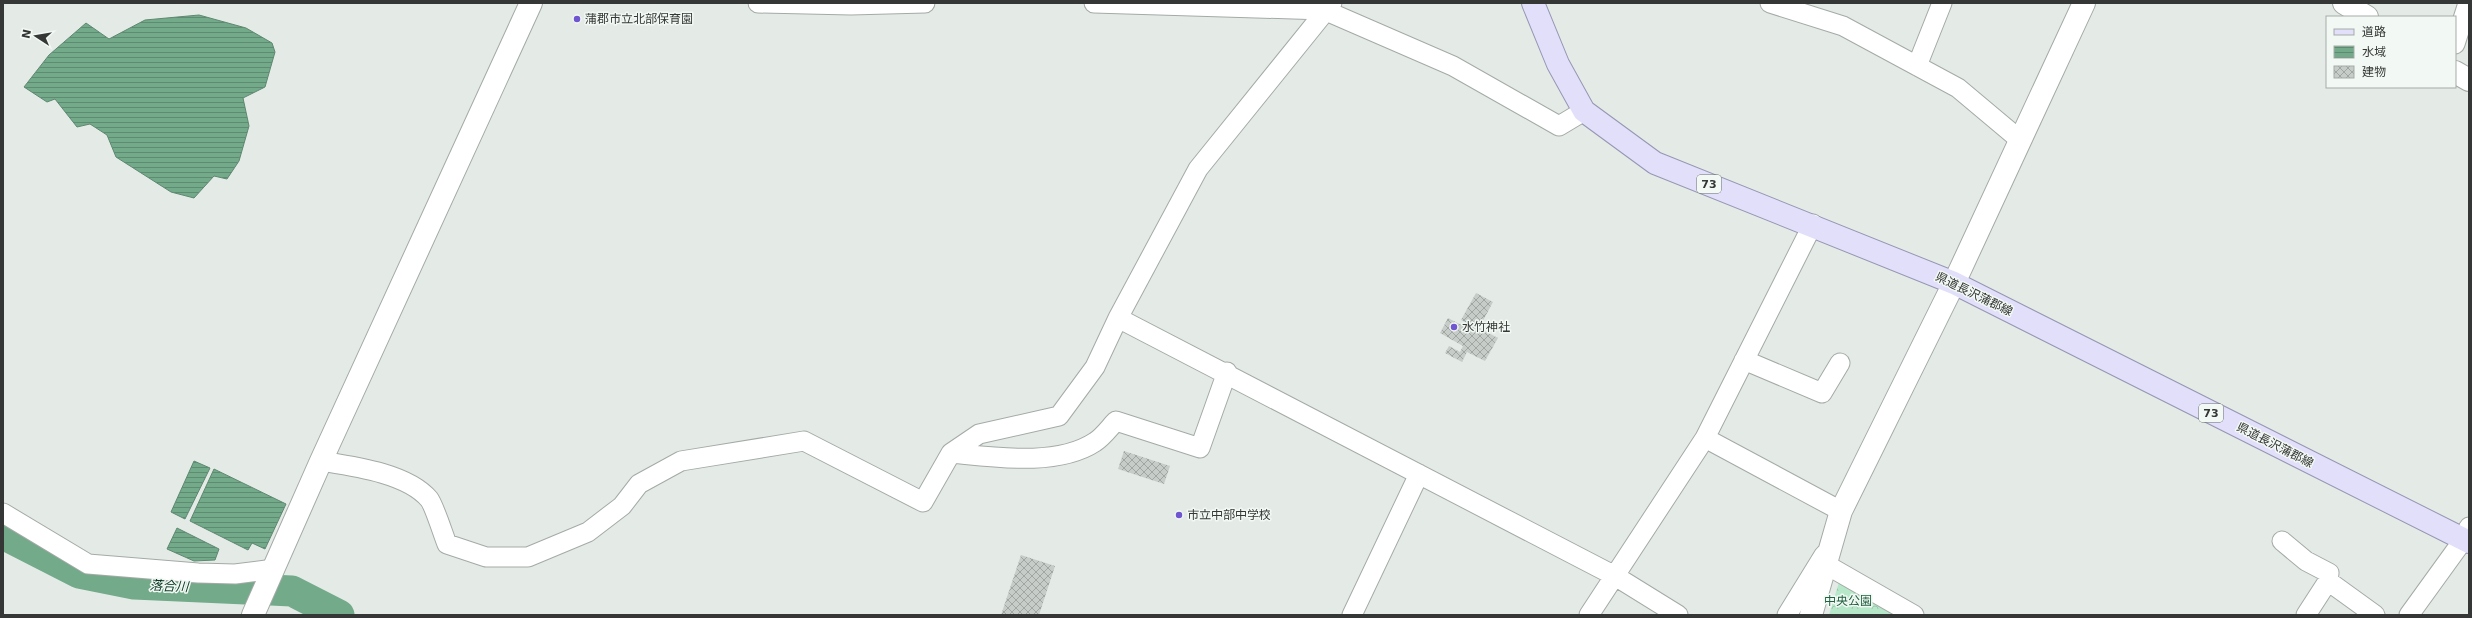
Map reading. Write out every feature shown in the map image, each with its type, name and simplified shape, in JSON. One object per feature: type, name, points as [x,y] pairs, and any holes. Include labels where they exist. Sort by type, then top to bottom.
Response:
[{"type":"main road","name":"県道長沢蒲郡線","points":[[1533,3],[1558,64],[1584,111],[1655,163],[1812,224],[1954,283],[2467,536]]},
{"type":"street","points":[[255,611],[321,461],[531,3]]},
{"type":"street","points":[[758,3],[851,5],[925,3]]},
{"type":"street","points":[[1094,3],[1328,7],[1453,66],[1559,126],[1584,111]]},
{"type":"street","points":[[1917,66],[1942,3]]},
{"type":"street","points":[[1811,615],[1841,511],[1954,283],[2084,3]]},
{"type":"street","points":[[2344,3],[2365,16]]},
{"type":"street","points":[[2456,41],[2468,3]]},
{"type":"street","points":[[1781,5],[1843,26],[1958,88],[2020,140]]},
{"type":"street","points":[[321,461],[382,473],[412,486],[430,499],[447,544],[486,557],[528,556],[588,532],[622,506],[639,484],[681,461],[804,441],[923,502],[951,453],[979,434],[1059,416],[1095,367],[1118,318],[1198,169],[1328,7]]},
{"type":"street","points":[[2456,73],[2469,80]]},
{"type":"street","points":[[1590,615],[1705,438],[1812,224]]},
{"type":"street","points":[[1118,318],[1227,372],[1615,576],[1678,615]]},
{"type":"street","points":[[1744,360],[1822,393],[1840,363]]},
{"type":"street","points":[[951,453],[1008,459],[1074,453],[1096,442],[1116,421],[1200,448],[1227,372]]},
{"type":"street","points":[[1705,438],[1841,511]]},
{"type":"street","points":[[1352,615],[1419,474]]},
{"type":"street","points":[[3,513],[88,564],[198,573],[235,574],[273,572]]},
{"type":"street","points":[[2409,615],[2467,536]]},
{"type":"street","points":[[2282,541],[2306,561],[2329,573],[2328,581],[2306,615]]},
{"type":"street","points":[[1787,615],[1831,543]]},
{"type":"street","points":[[1826,564],[1914,615]]},
{"type":"street","points":[[2328,581],[2375,615]]},
{"type":"green space","name":"中央公園","points":[[1840,579],[1898,615],[1829,615]]},
{"type":"water","points":[[199,15],[246,28],[272,43],[275,52],[265,87],[243,98],[249,126],[239,161],[227,179],[214,176],[194,198],[171,192],[116,157],[107,135],[90,124],[77,127],[55,99],[47,102],[24,87],[49,55],[86,23],[109,39],[145,20]]},
{"type":"water","points":[[194,461],[210,468],[185,519],[171,512]]},
{"type":"water","points":[[214,469],[286,504],[265,549],[252,543],[248,550],[190,521]]},
{"type":"water","points":[[177,528],[219,549],[215,560],[194,561],[167,549]]},
{"type":"building","name":"水竹神社","points":[[1476,293],[1493,302],[1479,328],[1498,338],[1485,361],[1467,352],[1462,362],[1445,353],[1449,346],[1460,352],[1463,346],[1440,333],[1448,318],[1471,330],[1473,326],[1461,320]]},
{"type":"building","points":[[1124,451],[1170,466],[1164,484],[1118,469]]},
{"type":"building","points":[[1021,555],[1055,566],[1039,615],[1001,615]]},
{"type":"waterway","name":"落合川","points":[[3,534],[79,573],[134,584],[292,591],[339,615]]},
{"type":"place","name":"蒲郡市立北部保育園","points":[[577,19]]},
{"type":"place","name":"水竹神社","points":[[1454,327]]},
{"type":"place","name":"市立中部中学校","points":[[1179,515]]}]
